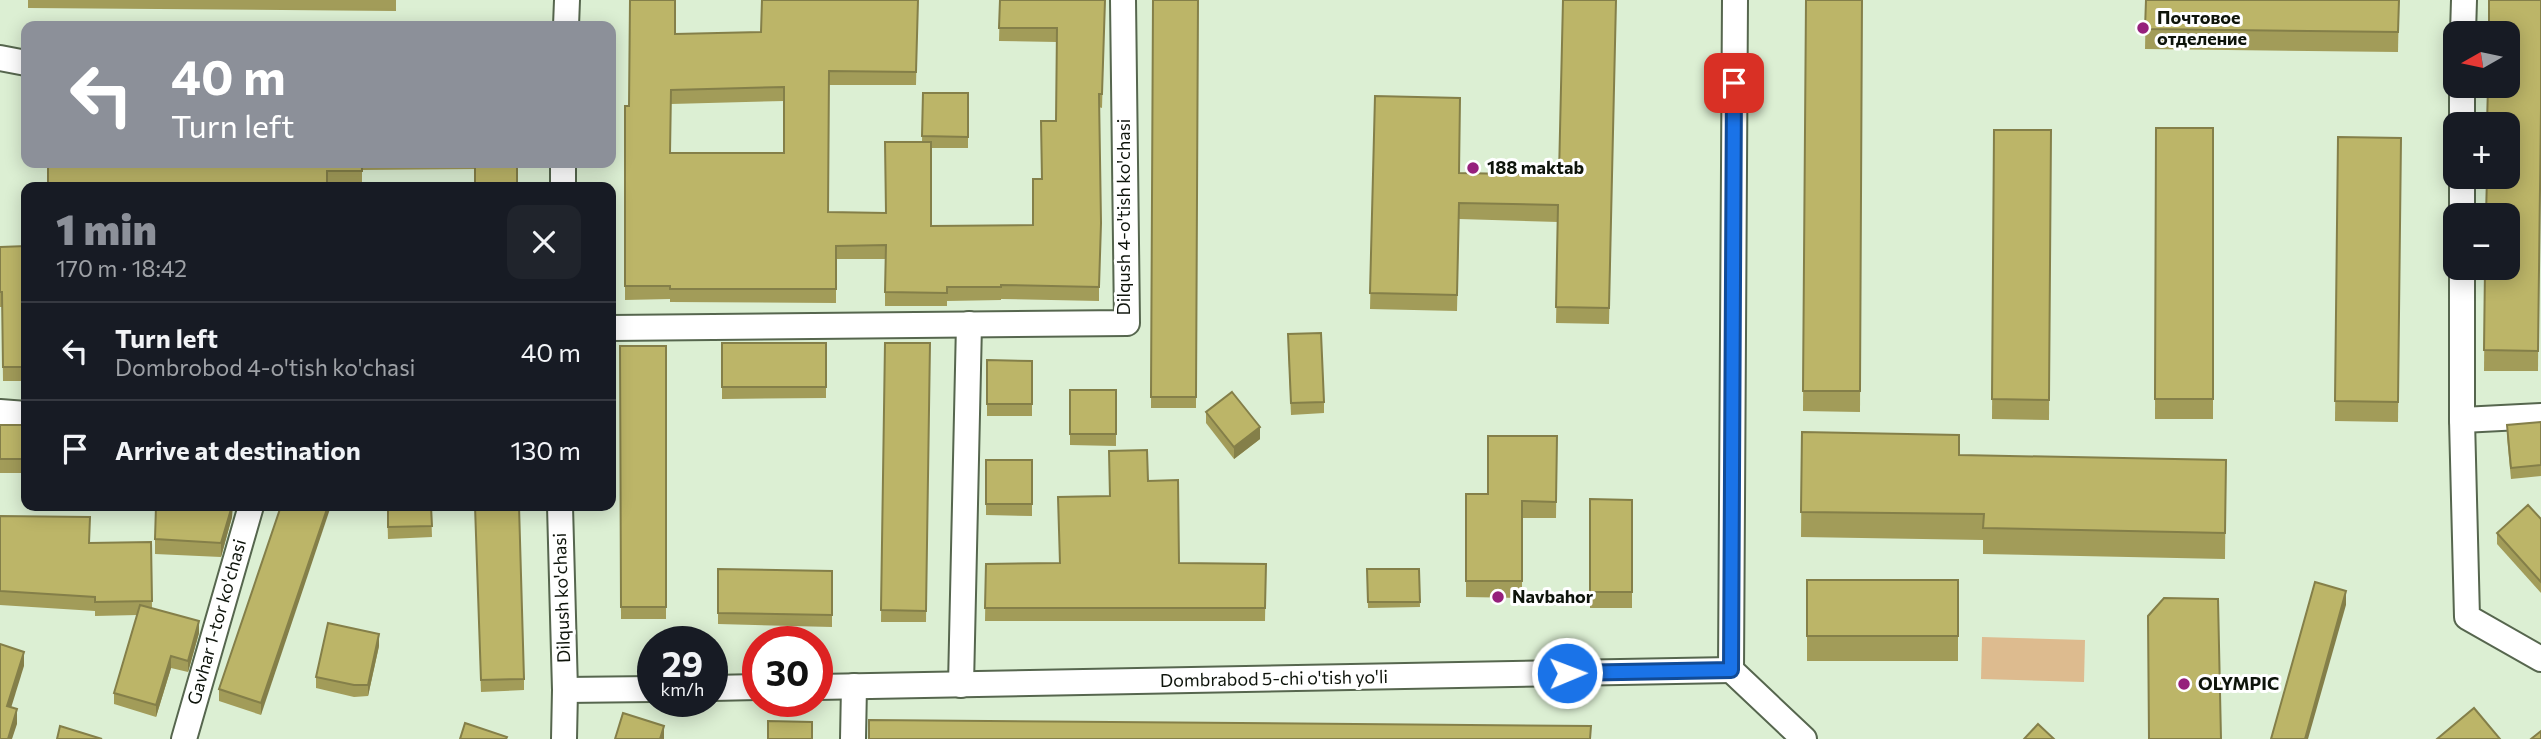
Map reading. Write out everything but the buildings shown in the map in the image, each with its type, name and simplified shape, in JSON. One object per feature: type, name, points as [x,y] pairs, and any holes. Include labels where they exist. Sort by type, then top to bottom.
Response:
[{"type":"street","points":[[566,21],[567,0]]},
{"type":"street","name":"Dilqush 4-o'tish ko'chasi","points":[[616,328],[1127,323],[1124,0]]},
{"type":"street","points":[[1735,0],[1731,670],[1804,739]]},
{"type":"street","points":[[2463,21],[2464,0]]},
{"type":"street","points":[[0,58],[21,62]]},
{"type":"street","points":[[2462,280],[2467,617],[2541,659]]},
{"type":"street","points":[[961,684],[969,324]]},
{"type":"street","points":[[0,412],[21,414]]},
{"type":"street","points":[[2462,420],[2541,415]]},
{"type":"street","name":"Gavhar 1-tor ko'chasi","points":[[184,739],[250,511]]},
{"type":"street","name":"Dilqush ko'chasi","points":[[560,511],[564,739]]},
{"type":"street","name":"Dombrabod 5-chi o'tish yo'li","points":[[833,687],[1731,670]]},
{"type":"street","points":[[853,739],[854,686]]},
{"type":"street","points":[[565,690],[637,689]]},
{"type":"shaded area","points":[[1982,637],[2085,640],[2084,682],[1981,679]]},
{"type":"place","name":"Почтовое отделение","points":[[2143,28]]},
{"type":"place","name":"188 maktab","points":[[1473,168]]},
{"type":"place","name":"Navbahor","points":[[1498,597]]},
{"type":"place","name":"OLYMPIC","points":[[2184,684]]},
{"type":"route","points":[[1567,673],[1731,670],[1734,83]]}]
